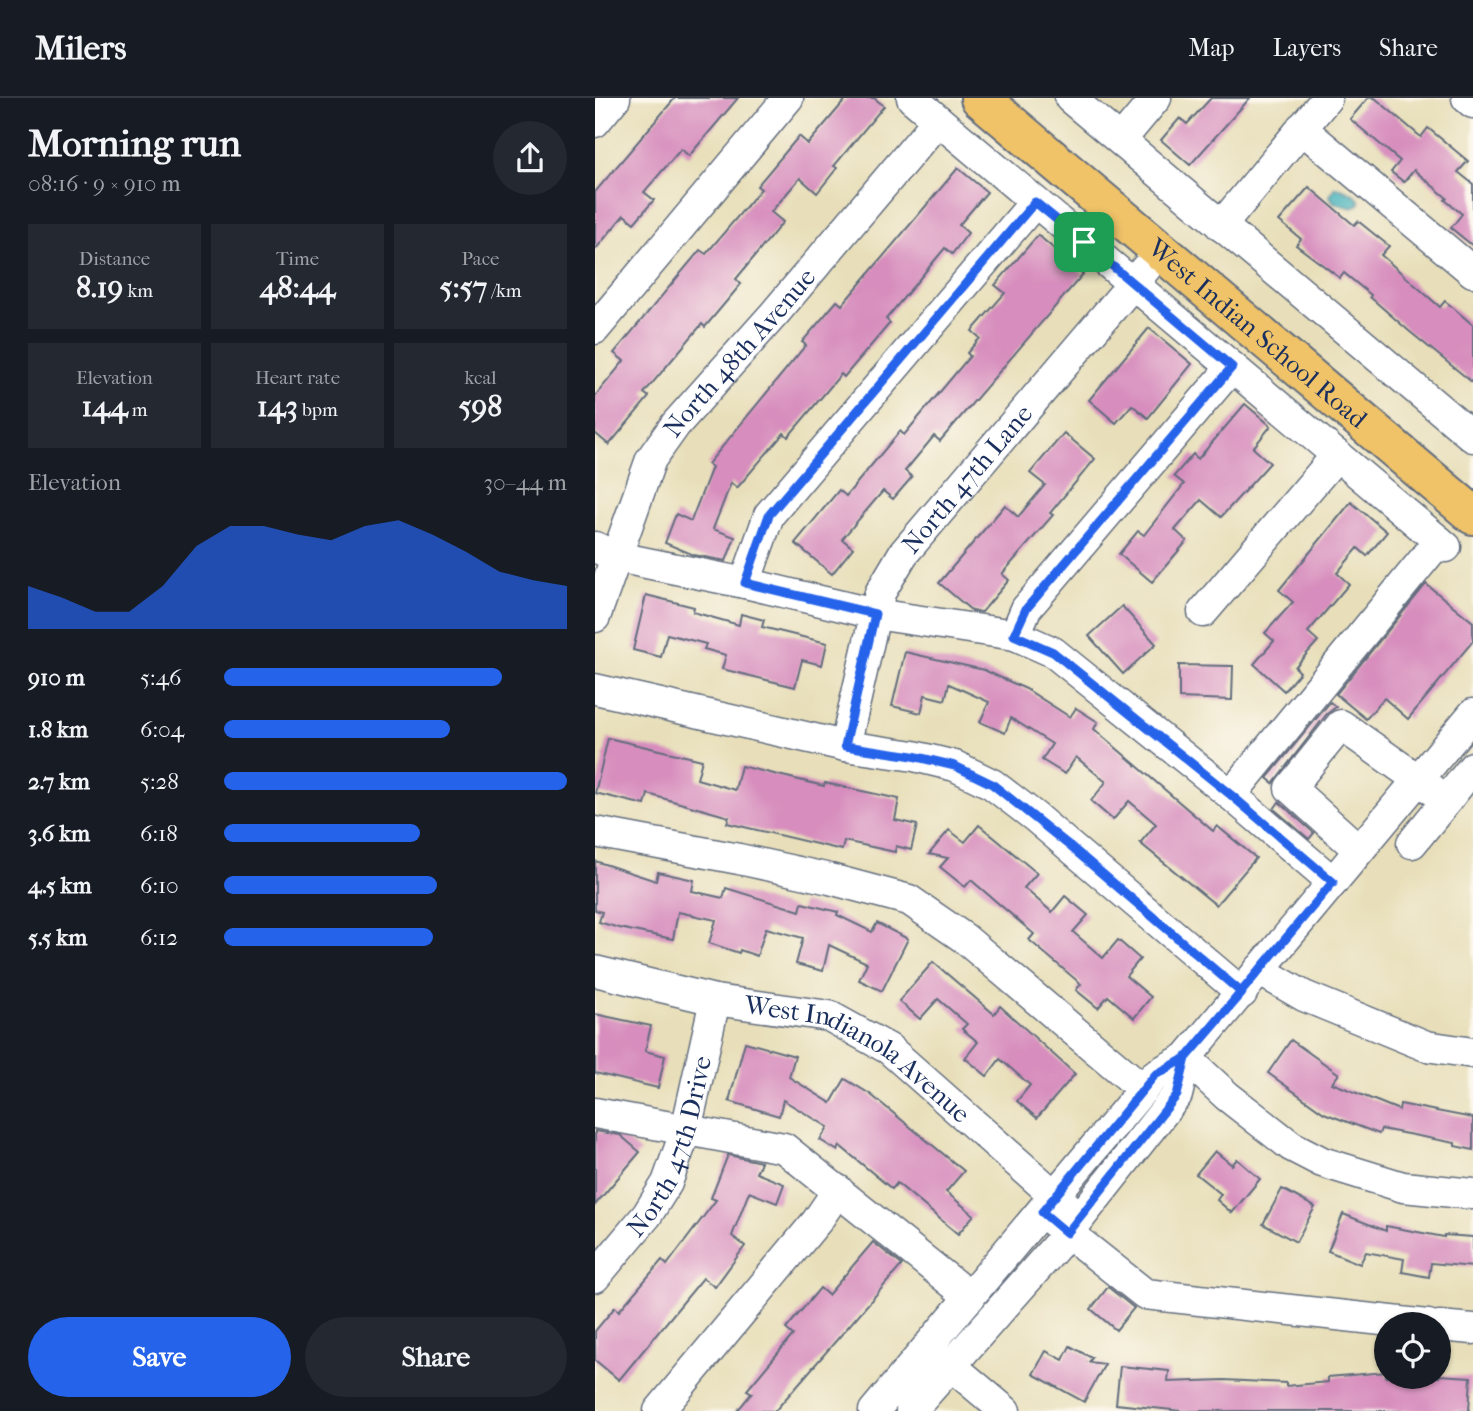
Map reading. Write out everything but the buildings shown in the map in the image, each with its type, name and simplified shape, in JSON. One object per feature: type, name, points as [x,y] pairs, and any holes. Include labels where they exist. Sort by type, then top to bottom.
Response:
[{"type":"main road","name":"West Indian School Road","points":[[980,98],[1473,515]]},
{"type":"street","points":[[595,122],[615,98]]},
{"type":"street","points":[[595,329],[788,98]]},
{"type":"street","name":"West Indian School Road","points":[[912,98],[1443,544],[1231,795]]},
{"type":"street","points":[[1070,98],[1473,437]]},
{"type":"street","points":[[1121,141],[1156,98]]},
{"type":"street","points":[[1221,226],[1327,98]]},
{"type":"street","points":[[1467,98],[1473,103]]},
{"type":"street","name":"North 48th Avenue","points":[[595,617],[606,552],[651,459],[676,424],[775,313],[938,120]]},
{"type":"street","points":[[1301,128],[1473,272]]},
{"type":"street","points":[[745,583],[769,515],[1035,202]]},
{"type":"street","name":"North 47th Lane","points":[[845,746],[880,593],[903,554],[1161,250]]},
{"type":"street","points":[[1014,635],[1026,609],[1232,367]]},
{"type":"street","points":[[1203,612],[1337,455]]},
{"type":"street","points":[[606,552],[875,614],[1014,635],[1053,652],[1231,795],[1333,882]]},
{"type":"street","points":[[595,689],[845,746],[913,756],[955,766],[992,784],[1071,847],[1251,981],[1304,996],[1426,1046],[1473,1053]]},
{"type":"street","points":[[911,1411],[970,1297],[1155,1075],[1186,1058],[1471,719]]},
{"type":"street","points":[[1359,850],[1290,788],[1341,725],[1447,800]]},
{"type":"street","points":[[1412,842],[1473,767]]},
{"type":"street","points":[[595,832],[739,859],[909,900],[964,938],[1143,1089]]},
{"type":"street","name":"West Indianola Avenue","points":[[595,971],[715,1000],[829,1016],[889,1049],[1145,1294],[1374,1319]]},
{"type":"street","name":"North 47th Drive","points":[[595,1277],[647,1215],[667,1183],[686,1130],[715,1000]]},
{"type":"street","points":[[1186,1058],[1227,1096],[1291,1146],[1322,1162],[1402,1187],[1473,1194]]},
{"type":"street","points":[[874,1411],[939,1355],[1074,1225],[1177,1095],[1186,1058]]},
{"type":"street","points":[[595,1112],[784,1148],[970,1297]]},
{"type":"street","points":[[659,1411],[817,1221],[838,1190]]},
{"type":"street","points":[[1451,1327],[1473,1329]]},
{"type":"street","points":[[939,1355],[1005,1411]]},
{"type":"water","points":[[1335,187],[1350,192],[1360,203],[1353,208],[1335,203],[1329,196]]},
{"type":"route","points":[[1084,242],[1035,202],[769,515],[745,583],[875,614],[845,746],[913,756],[955,766],[992,784],[1071,847],[1242,993],[1186,1058],[1177,1095],[1067,1233],[1042,1212],[1155,1075],[1186,1058],[1242,993],[1333,882],[1231,795],[1053,652],[1014,635],[1026,609],[1232,367],[1084,242]]}]
